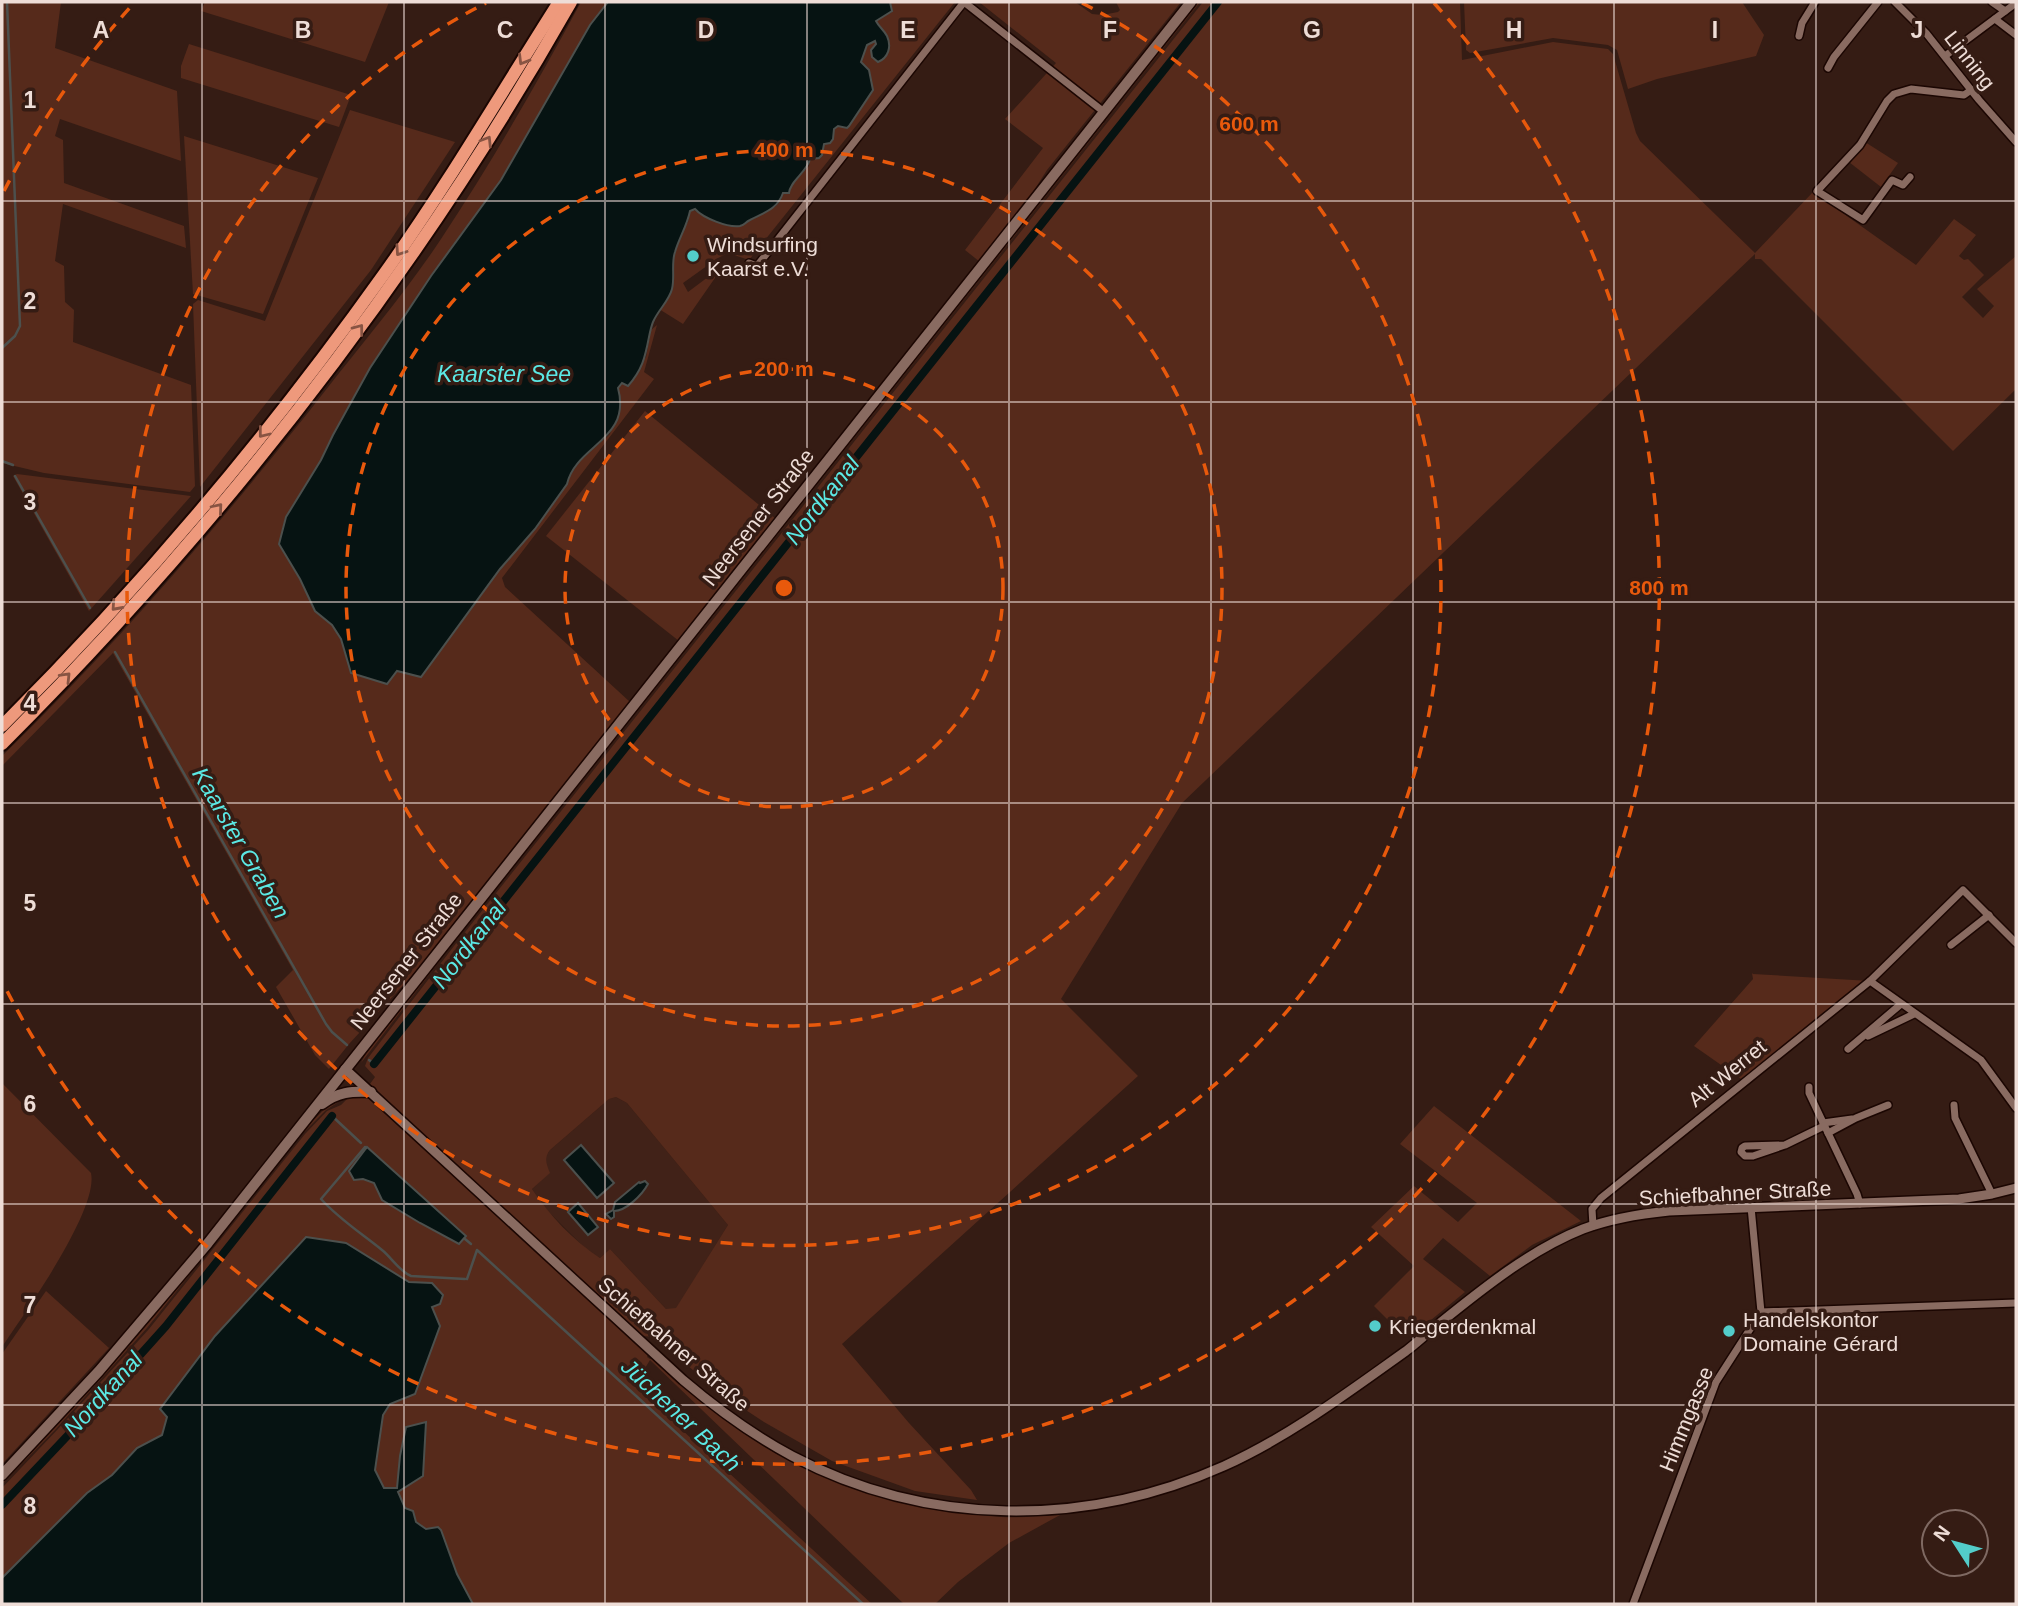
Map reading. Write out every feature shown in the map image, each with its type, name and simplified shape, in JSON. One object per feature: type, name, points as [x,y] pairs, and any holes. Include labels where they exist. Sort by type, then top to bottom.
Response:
[{"type":"highway","points":[[2,726],[124,597],[255,445],[385,273],[475,139],[559,2]]},
{"type":"highway","points":[[2,744],[135,605],[263,454],[320,381],[442,212],[571,2]]},
{"type":"main road","name":"Neersener Straße","points":[[308,1116],[1191,2]]},
{"type":"main road","points":[[2,1475],[150,1313],[308,1116],[330,1098],[341,1093],[371,1092]]},
{"type":"street","points":[[748,263],[757,266],[964,2],[1104,111]]},
{"type":"street","points":[[1799,36],[1802,23],[1815,2]]},
{"type":"street","points":[[1828,68],[1878,2]]},
{"type":"street","name":"Linning","points":[[1895,2],[1918,24],[2016,142]]},
{"type":"street","points":[[1992,2],[2005,11]]},
{"type":"street","points":[[1945,56],[2016,3]]},
{"type":"street","points":[[1995,19],[2016,35]]},
{"type":"street","points":[[1910,177],[1903,185],[1892,180],[1863,220],[1817,191],[1857,149],[1894,94],[1911,89],[1964,95],[1971,90]]},
{"type":"street","name":"Alt Werret","points":[[1593,1226],[1592,1209],[1601,1198],[1870,981],[1963,890],[1989,915]]},
{"type":"street","points":[[1951,945],[1989,915],[2016,943]]},
{"type":"street","points":[[1870,981],[1981,1060],[2016,1107]]},
{"type":"street","points":[[1848,1049],[1901,1004]]},
{"type":"street","points":[[1858,1041],[1914,1014]]},
{"type":"street","name":"Schiefbahner Straße","points":[[345,1069],[683,1380],[735,1420],[794,1457],[852,1482],[903,1499],[957,1508],[1007,1512],[1071,1509],[1149,1494],[1221,1467],[1306,1421],[1415,1344],[1522,1263],[1558,1241],[1593,1226],[1647,1213],[1959,1199],[2016,1188]]},
{"type":"street","points":[[1808,1087],[1860,1205]]},
{"type":"street","points":[[1785,1145],[1745,1146],[1741,1152],[1745,1156],[1753,1156],[1785,1145],[1825,1127],[1888,1105]]},
{"type":"street","points":[[1954,1105],[1955,1118],[1992,1194]]},
{"type":"street","points":[[1751,1208],[1760,1312],[2016,1303]]},
{"type":"street","name":"Himmgasse","points":[[1633,1604],[1716,1382],[1760,1312]]},
{"type":"shaded area","points":[[2,2],[61,2],[55,48],[177,91],[181,161],[60,119],[55,136],[63,140],[64,183],[184,226],[186,248],[63,204],[55,261],[64,266],[65,302],[74,310],[73,342],[191,385],[195,486],[190,492],[44,473],[2,463]]},
{"type":"shaded area","points":[[205,2],[389,2],[365,62],[201,11]]},
{"type":"shaded area","points":[[581,2],[608,2],[590,25],[501,180],[431,276],[370,368],[321,460],[285,518],[279,544],[315,611],[332,625],[341,639],[351,673],[397,671],[475,604],[500,569],[535,529],[580,461],[610,434],[618,388],[646,357],[651,330],[657,325],[644,372],[654,379],[502,578],[505,587],[630,702],[418,969],[329,1069],[315,1055],[276,987],[293,970],[113,653],[2,766],[2,756],[88,669],[170,579],[249,486],[399,297],[428,259],[478,181]]},
{"type":"shaded area","points":[[890,2],[955,2],[749,260],[734,255],[732,251],[683,283],[688,292],[724,265],[683,324],[659,309],[670,295],[674,255],[680,233],[688,222],[692,209],[710,220],[735,226],[743,225],[776,206],[783,193],[809,166],[810,158],[819,158],[824,143],[830,143],[834,130],[838,126],[846,128],[853,120],[863,106],[862,56],[867,45],[875,41],[872,57],[882,29],[876,21],[892,12]]},
{"type":"shaded area","points":[[979,2],[1075,2],[1092,14],[1102,15],[1118,12],[1120,10],[1116,2],[1181,2],[1047,170],[1024,206],[980,262],[965,250],[1043,148],[1005,119],[1056,63]]},
{"type":"shaded area","points":[[1196,2],[1200,2],[1106,120],[1103,119]]},
{"type":"shaded area","points":[[1203,2],[1460,2],[1462,60],[1553,42],[1608,49],[1613,54],[1640,141],[1755,253],[1813,192],[1916,265],[1954,219],[1976,235],[1959,256],[1964,260],[1968,259],[1984,275],[1962,297],[1983,318],[1994,306],[1977,289],[2016,256],[2016,389],[1953,451],[1761,259],[1755,259],[1755,254],[1182,803],[1061,999],[1138,1076],[842,1344],[977,1500],[915,1491],[832,1461],[717,1391],[655,1337],[642,1336],[370,1084],[375,1077],[365,1066],[368,1058]],"holes":[[[616,1097],[627,1103],[728,1225],[676,1308],[666,1309],[610,1249],[600,1258],[581,1244],[554,1218],[532,1189],[550,1173],[546,1161],[550,1150],[609,1099]]]},
{"type":"shaded area","points":[[1464,2],[1742,2],[1764,35],[1756,56],[1657,79],[1628,89],[1617,50],[1608,45],[1553,38],[1470,53],[1466,50]]},
{"type":"shaded area","points":[[189,44],[351,95],[339,127],[181,78],[181,66]]},
{"type":"shaded area","points":[[350,110],[455,142],[371,270],[200,487],[193,304],[198,300],[265,321]]},
{"type":"shaded area","points":[[1101,121],[1104,123],[361,1063],[451,942]]},
{"type":"shaded area","points":[[184,136],[318,178],[263,314],[193,294]]},
{"type":"shaded area","points":[[1865,142],[1898,163],[1881,187],[1849,162]]},
{"type":"shaded area","points":[[645,411],[776,519],[679,641],[546,536]]},
{"type":"shaded area","points":[[17,474],[191,496],[89,611],[13,476]]},
{"type":"shaded area","points":[[1752,973],[1870,981],[1744,1081],[1694,1046],[1753,979]]},
{"type":"shaded area","points":[[2,1083],[91,1173],[84,1211],[72,1236],[2,1347]]},
{"type":"shaded area","points":[[362,1094],[379,1106],[648,1354],[647,1357],[653,1358],[726,1421],[780,1456],[840,1483],[936,1509],[1001,1517],[1060,1515],[1009,1543],[958,1582],[935,1604],[904,1604],[650,1360],[634,1386],[872,1604],[473,1604],[457,1574],[438,1527],[426,1529],[416,1522],[413,1511],[405,1508],[397,1491],[400,1456],[397,1488],[384,1488],[375,1470],[383,1415],[431,1307],[432,1283],[409,1282],[346,1243],[306,1237],[215,1336],[161,1409],[167,1417],[162,1435],[137,1448],[112,1475],[87,1493],[2,1578],[2,1488],[149,1329],[305,1134],[327,1111],[341,1105],[350,1096]],"holes":[[[367,1147],[466,1236],[459,1244],[382,1200],[374,1183],[350,1171]]]},
{"type":"shaded area","points":[[346,1097],[326,1110],[303,1133],[147,1328],[56,1429],[2,1484],[144,1326],[302,1131],[333,1101]]},
{"type":"shaded area","points":[[616,1097],[627,1103],[728,1225],[676,1309],[666,1309],[610,1249],[600,1258],[586,1249],[542,1205],[532,1189],[549,1173],[546,1156],[550,1150],[609,1099]]},
{"type":"shaded area","points":[[1434,1106],[1581,1221],[1532,1245],[1490,1276],[1443,1238],[1423,1259],[1465,1292],[1425,1325],[1403,1335],[1374,1306],[1414,1266],[1371,1227],[1414,1186],[1458,1222],[1477,1203],[1400,1144]]},
{"type":"shaded area","points":[[46,1291],[109,1348],[2,1464],[2,1354]]},
{"type":"water","name":"Kaarster See","points":[[608,2],[890,2],[892,11],[876,21],[887,36],[889,48],[887,55],[878,62],[872,57],[871,50],[876,44],[875,41],[867,45],[861,62],[869,70],[873,90],[849,126],[838,126],[834,129],[833,139],[824,144],[822,155],[810,159],[792,184],[789,193],[783,193],[773,207],[740,226],[716,222],[695,209],[690,211],[674,256],[672,289],[653,322],[642,363],[628,386],[622,383],[618,388],[620,405],[617,419],[610,431],[572,471],[567,484],[535,529],[500,569],[421,677],[397,671],[387,684],[351,673],[341,639],[332,625],[315,611],[279,544],[286,517],[321,460],[370,368],[431,276],[501,180],[590,25]]},
{"type":"water","points":[[581,1145],[614,1183],[597,1198],[564,1160]]},
{"type":"water","points":[[367,1147],[466,1236],[459,1244],[382,1200],[374,1183],[363,1179],[354,1180],[349,1171]]},
{"type":"water","points":[[645,1181],[648,1184],[633,1202],[614,1211],[614,1217],[611,1219],[606,1214],[613,1210],[615,1202],[639,1182]]},
{"type":"water","points":[[578,1203],[598,1227],[588,1235],[568,1212]]},
{"type":"water","points":[[306,1237],[346,1243],[409,1282],[432,1283],[443,1295],[440,1304],[432,1307],[440,1326],[415,1394],[390,1404],[383,1415],[375,1470],[384,1488],[397,1488],[406,1427],[426,1422],[423,1476],[398,1492],[405,1508],[413,1511],[416,1522],[426,1529],[438,1527],[441,1530],[457,1574],[473,1604],[2,1604],[2,1578],[87,1493],[112,1475],[137,1448],[162,1435],[167,1417],[160,1409],[215,1336]]},
{"type":"waterway","name":"Kaarster Graben","points":[[2,348],[15,336],[20,326],[7,2]]},
{"type":"waterway","name":"Nordkanal","points":[[374,1064],[1218,2]]},
{"type":"waterway","name":"Kaarster Graben","points":[[2,461],[13,465]]},
{"type":"waterway","name":"Kaarster Graben","points":[[15,476],[90,608]]},
{"type":"waterway","name":"Kaarster Graben","points":[[115,652],[326,1024],[347,1045]]},
{"type":"waterway","name":"Nordkanal","points":[[479,933],[482,936]]},
{"type":"waterway","name":"Kaarster Graben","points":[[369,1060],[374,1064]]},
{"type":"waterway","name":"Jüchener Bach","points":[[332,1116],[361,1143]]},
{"type":"waterway","name":"Nordkanal","points":[[2,1505],[166,1326],[332,1116]]},
{"type":"waterway","points":[[366,1148],[321,1199],[407,1274],[465,1279]]},
{"type":"waterway","name":"Jüchener Bach","points":[[465,1239],[471,1244]]},
{"type":"waterway","name":"Jüchener Bach","points":[[467,1279],[477,1250],[863,1604]]},
{"type":"place","name":"Windsurfing Kaarst e.V.","points":[[693,256]]},
{"type":"place","name":"Kriegerdenkmal","points":[[1375,1326]]},
{"type":"place","name":"Handelskontor Domaine Gérard","points":[[1729,1331]]}]
